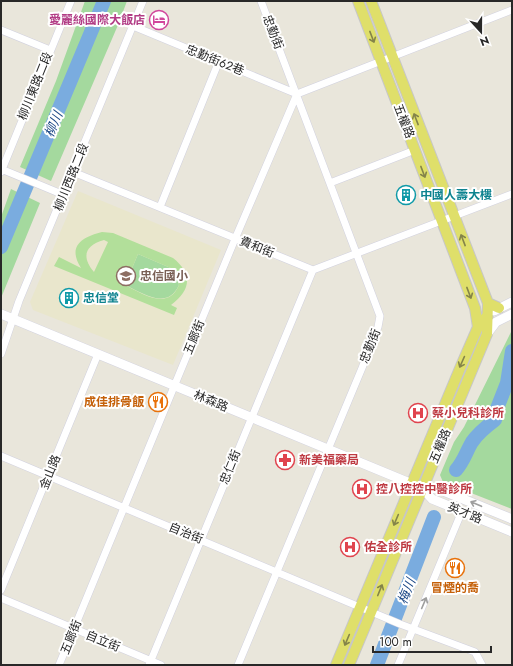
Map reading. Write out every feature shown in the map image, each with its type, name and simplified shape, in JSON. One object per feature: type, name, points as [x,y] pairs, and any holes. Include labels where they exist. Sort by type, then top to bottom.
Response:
[{"type":"main road","name":"五權路","points":[[358,1],[475,308],[478,327]]},
{"type":"main road","name":"五權路","points":[[349,665],[487,334],[488,302],[371,1]]},
{"type":"main road","points":[[488,302],[499,308]]},
{"type":"main road","points":[[487,316],[512,302]]},
{"type":"main road","points":[[475,308],[487,316],[501,319]]},
{"type":"main road","name":"林森路","points":[[1,314],[422,488]]},
{"type":"main road","points":[[487,334],[501,319],[512,314]]},
{"type":"main road","name":"五權路","points":[[336,665],[478,327],[487,316]]},
{"type":"main road","name":"英才路","points":[[422,488],[432,499],[512,532]]},
{"type":"main road","name":"英才路","points":[[422,488],[436,488],[512,519]]},
{"type":"street","name":"柳川東路二段","points":[[1,170],[71,1]]},
{"type":"street","name":"柳川西路二段","points":[[1,354],[13,318],[143,1]]},
{"type":"street","name":"忠勤街","points":[[238,665],[380,322],[378,307],[261,1]]},
{"type":"street","points":[[297,94],[512,10]]},
{"type":"street","name":"忠勤街62巷","points":[[133,26],[297,94]]},
{"type":"street","points":[[1,30],[50,50]]},
{"type":"street","points":[[160,207],[220,61]]},
{"type":"street","name":"五廊街","points":[[59,665],[235,239],[297,94]]},
{"type":"street","points":[[330,183],[415,150]]},
{"type":"street","points":[[1,170],[64,195]]},
{"type":"street","name":"貴和街","points":[[73,172],[313,270]]},
{"type":"street","points":[[313,270],[512,194]]},
{"type":"street","name":"忠仁街","points":[[150,663],[313,270]]},
{"type":"street","name":"金山路","points":[[1,590],[98,354]]},
{"type":"street","name":"自治街","points":[[1,456],[413,628]]},
{"type":"street","points":[[398,665],[462,511]]},
{"type":"street","name":"自立街","points":[[1,598],[150,663],[162,665]]},
{"type":"street","points":[[413,628],[475,652],[482,665]]},
{"type":"shaded area","name":"忠信國小","points":[[78,191],[221,250],[173,365],[33,310],[30,302]]},
{"type":"green space","points":[[85,1],[127,1],[51,181],[20,167],[56,81]]},
{"type":"green space","points":[[11,189],[40,203],[1,298],[1,217]]},
{"type":"green space","points":[[102,232],[113,233],[173,258],[179,264],[184,270],[187,282],[183,294],[171,305],[177,308],[174,315],[54,266],[59,257],[81,268],[77,260],[76,248],[83,240]],"holes":[[[104,240],[108,242],[94,272],[87,261],[87,252],[93,245]],[[138,254],[173,269],[179,285],[174,293],[162,299],[155,298],[147,296],[125,285]]]},
{"type":"green space","points":[[138,254],[173,269],[179,285],[174,293],[161,299],[154,298],[125,285]]},
{"type":"green space","points":[[512,330],[512,509],[443,482],[440,475],[454,442],[464,427]]},
{"type":"waterway","name":"柳川","points":[[1,247],[104,1]]},
{"type":"waterway","name":"梅川","points":[[456,470],[474,439],[495,420],[496,411],[507,383],[512,351]]},
{"type":"waterway","name":"梅川","points":[[377,665],[434,517]]},
{"type":"place","name":"愛麗絲國際大飯店","points":[[159,20]]},
{"type":"place","name":"中國人壽大樓","points":[[406,195]]},
{"type":"place","name":"忠信國小","points":[[126,276]]},
{"type":"place","name":"忠信堂","points":[[69,298]]},
{"type":"place","name":"成佳排骨飯","points":[[158,402]]},
{"type":"place","name":"蔡小兒科診所","points":[[418,413]]},
{"type":"place","name":"新美福藥局","points":[[285,460]]},
{"type":"place","name":"控八控控中醫診所","points":[[362,489]]},
{"type":"place","name":"佑全診所","points":[[350,547]]},
{"type":"place","name":"冒煙的喬","points":[[455,568]]}]
